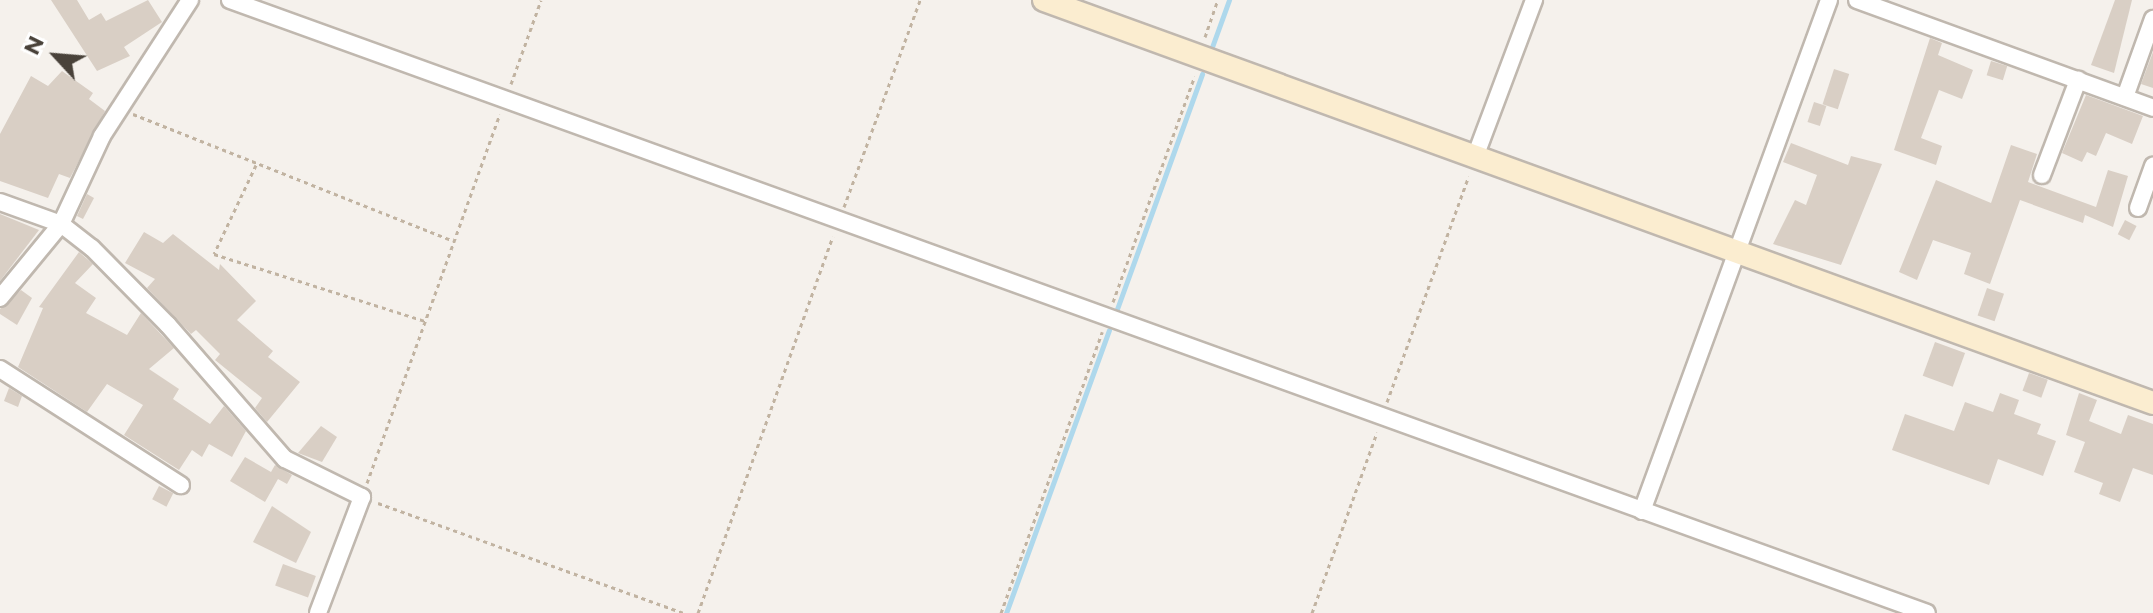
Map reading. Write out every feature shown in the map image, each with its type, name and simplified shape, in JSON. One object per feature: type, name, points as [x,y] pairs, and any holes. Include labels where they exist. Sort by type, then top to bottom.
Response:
[{"type":"street","points":[[0,298],[61,224],[118,108],[190,0]]},
{"type":"street","points":[[230,0],[1927,613]]},
{"type":"street","points":[[1044,0],[2153,403]]},
{"type":"street","points":[[1475,157],[1534,0]]},
{"type":"street","points":[[1642,511],[1829,0]]},
{"type":"street","points":[[1857,0],[2153,108]]},
{"type":"street","points":[[2125,97],[2153,19]]},
{"type":"street","points":[[2042,175],[2078,80]]},
{"type":"street","points":[[2138,208],[2153,166]]},
{"type":"street","points":[[0,202],[61,224],[168,325],[285,459],[362,497],[318,613]]},
{"type":"street","points":[[0,369],[181,485]]},
{"type":"path","points":[[541,0],[362,497],[683,613]]},
{"type":"path","points":[[698,613],[920,0]]},
{"type":"path","points":[[1001,613],[1218,0]]},
{"type":"path","points":[[118,108],[454,242]]},
{"type":"path","points":[[1312,613],[1475,157]]},
{"type":"path","points":[[256,165],[214,254],[425,321]]},
{"type":"building","points":[[51,0],[77,0],[89,20],[101,13],[106,21],[148,0],[162,22],[124,47],[130,56],[97,71]]},
{"type":"building","points":[[2115,0],[2132,0],[2114,73],[2091,65]]},
{"type":"building","points":[[1930,38],[1942,43],[1938,55],[1973,70],[1962,99],[1939,90],[1921,138],[1942,146],[1936,165],[1894,150]]},
{"type":"building","points":[[2153,52],[2153,88],[2141,84]]},
{"type":"building","points":[[1991,61],[2007,66],[2003,80],[1987,75]]},
{"type":"building","points":[[1834,69],[1849,74],[1838,109],[1823,104]]},
{"type":"building","points":[[62,71],[93,93],[89,99],[105,111],[70,178],[59,174],[48,198],[0,181],[0,134],[31,76],[48,86]]},
{"type":"building","points":[[2086,95],[2143,116],[2132,144],[2106,133],[2096,156],[2087,152],[2082,162],[2062,153]]},
{"type":"building","points":[[1814,102],[1826,106],[1820,126],[1808,122]]},
{"type":"building","points":[[1791,143],[1848,165],[1851,156],[1882,164],[1841,265],[1773,244],[1795,200],[1806,205],[1817,175],[1783,162]]},
{"type":"building","points":[[2011,145],[2037,154],[2028,182],[2096,207],[2108,170],[2128,176],[2113,227],[2085,215],[2083,223],[2020,200],[1990,284],[1964,274],[1971,253],[1933,240],[1917,280],[1899,272],[1936,180],[1991,203]]},
{"type":"building","points":[[87,194],[94,198],[83,219],[77,216]]},
{"type":"building","points":[[0,214],[39,230],[0,281]]},
{"type":"building","points":[[2125,220],[2137,226],[2129,240],[2118,234]]},
{"type":"building","points":[[144,232],[163,243],[173,234],[219,270],[220,264],[256,301],[237,320],[273,351],[268,357],[300,382],[267,422],[255,408],[262,398],[215,360],[220,354],[196,330],[191,334],[147,288],[155,279],[125,263]]},
{"type":"building","points":[[79,252],[93,264],[75,283],[96,298],[86,313],[127,335],[141,313],[174,348],[149,369],[179,389],[173,399],[210,424],[224,406],[246,431],[232,457],[209,444],[202,457],[192,450],[179,470],[124,435],[143,405],[107,384],[87,412],[18,367],[43,308],[39,307]]},
{"type":"building","points":[[1987,288],[2004,294],[1995,321],[1978,315]]},
{"type":"building","points":[[21,290],[32,298],[17,325],[0,314],[0,309]]},
{"type":"building","points":[[1935,342],[1965,353],[1953,387],[1923,376]]},
{"type":"building","points":[[2029,373],[2048,380],[2041,398],[2023,391]]},
{"type":"building","points":[[9,388],[22,396],[18,407],[4,401]]},
{"type":"building","points":[[2000,393],[2019,400],[2014,414],[2041,424],[2037,434],[2056,441],[2043,476],[1998,459],[1989,485],[1892,450],[1905,414],[1954,431],[1965,402],[1993,412]]},
{"type":"building","points":[[2079,393],[2097,400],[2089,421],[2121,434],[2128,415],[2153,424],[2153,475],[2133,468],[2120,502],[2099,494],[2103,483],[2074,472],[2085,442],[2066,435]]},
{"type":"building","points":[[321,426],[337,437],[322,462],[298,453]]},
{"type":"building","points":[[245,457],[271,472],[275,465],[292,475],[287,484],[278,479],[265,502],[230,481]]},
{"type":"building","points":[[159,486],[173,493],[166,507],[152,499]]},
{"type":"building","points":[[272,506],[311,532],[296,563],[253,542]]},
{"type":"building","points":[[283,564],[316,576],[308,598],[275,586]]},
{"type":"waterway","points":[[1212,47],[1229,0]]},
{"type":"waterway","points":[[1117,309],[1202,74]]},
{"type":"waterway","points":[[1006,613],[1109,330]]}]
